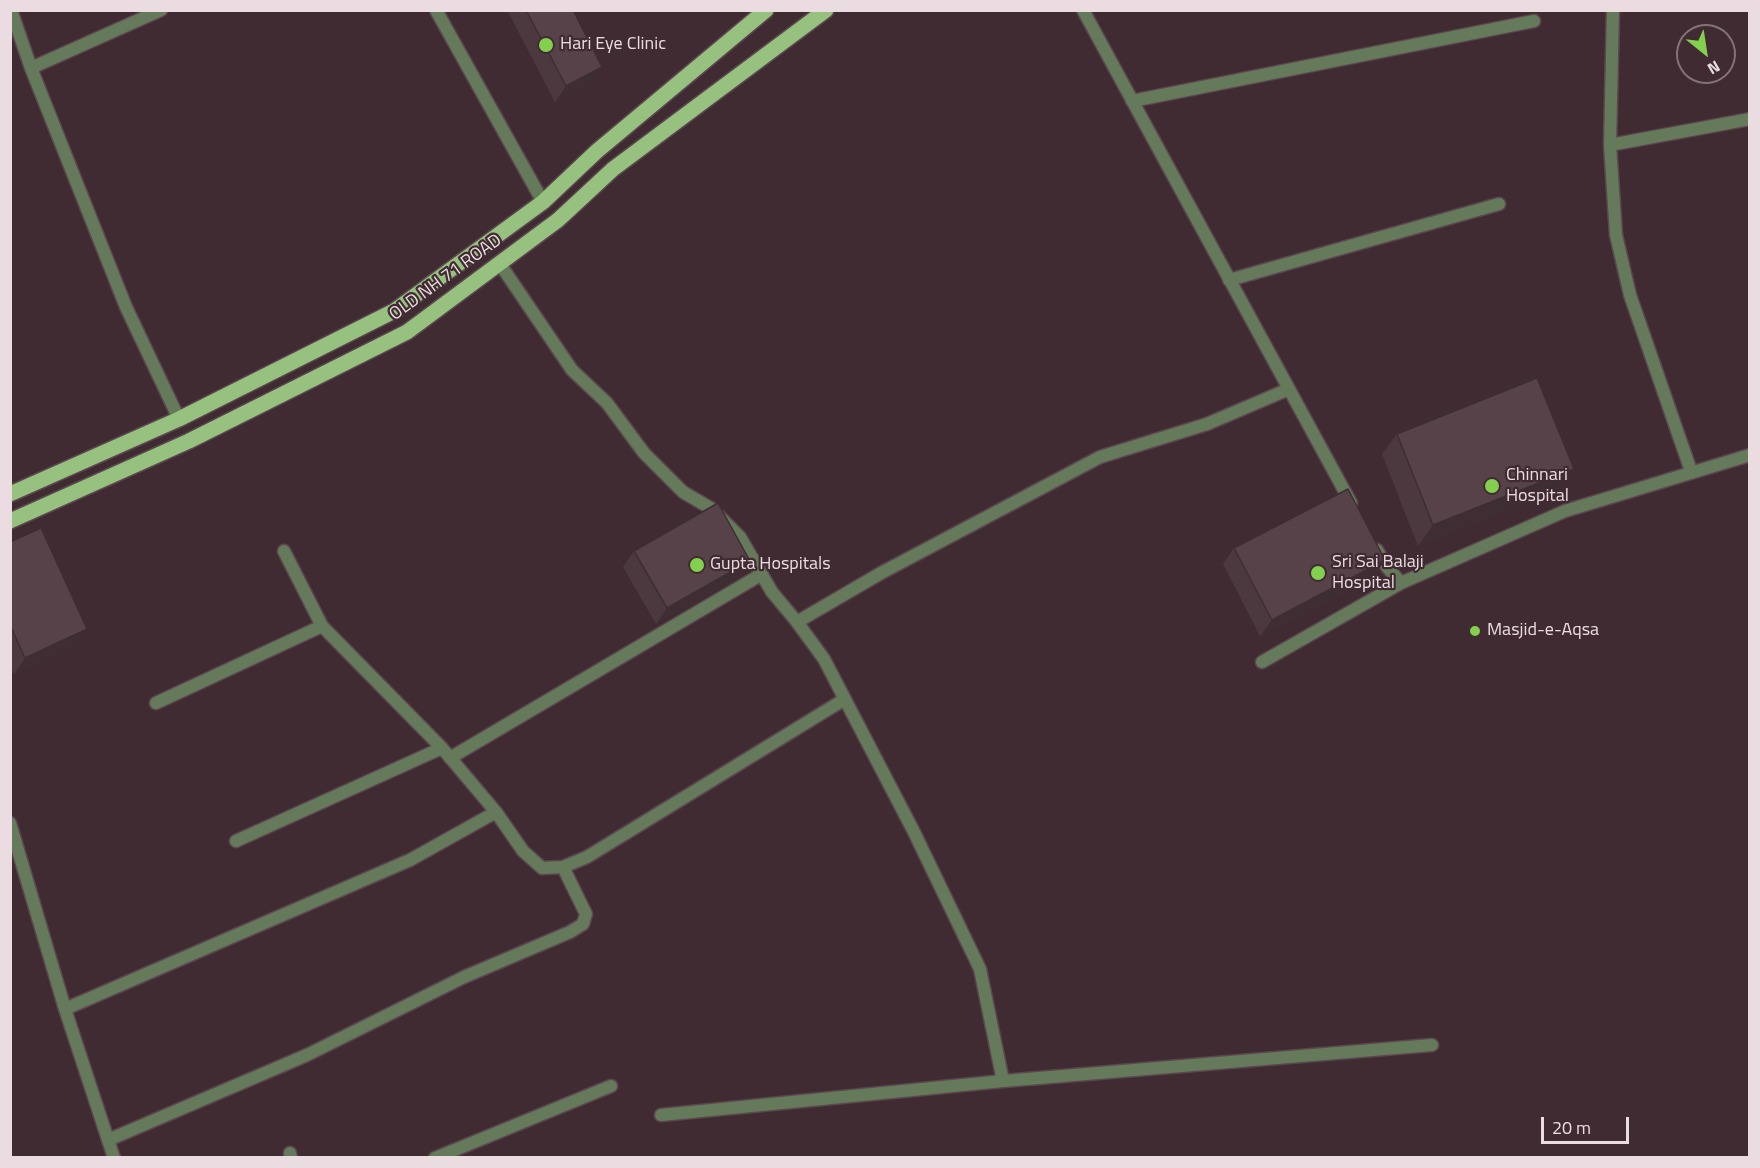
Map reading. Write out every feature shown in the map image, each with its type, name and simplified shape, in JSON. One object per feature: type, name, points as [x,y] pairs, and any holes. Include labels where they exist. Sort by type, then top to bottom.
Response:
[{"type":"main road","name":"OLD NH 71 ROAD","points":[[10,494],[179,419],[394,311],[543,202],[597,151],[766,10]]},
{"type":"main road","name":"OLD NH 71 ROAD","points":[[10,521],[189,441],[407,332],[558,220],[613,169],[826,10]]},
{"type":"street","points":[[11,10],[31,68],[126,308],[179,419]]},
{"type":"street","points":[[31,68],[161,10]]},
{"type":"street","points":[[436,10],[543,202]]},
{"type":"street","points":[[1083,10],[1358,515]]},
{"type":"street","points":[[1613,10],[1610,145],[1617,235],[1629,295],[1691,471]]},
{"type":"street","points":[[1132,101],[1534,21]]},
{"type":"street","points":[[1610,145],[1749,119]]},
{"type":"street","points":[[1229,280],[1499,204]]},
{"type":"street","points":[[500,264],[572,370],[607,403],[644,453],[683,492],[712,508],[740,537],[772,592],[824,659],[914,832],[980,969],[1003,1081]]},
{"type":"street","points":[[797,622],[881,573],[1100,457],[1208,424],[1289,389]]},
{"type":"street","points":[[1262,662],[1401,583],[1565,511],[1749,455]]},
{"type":"street","points":[[1369,536],[1387,567],[1401,583]]},
{"type":"street","points":[[284,551],[322,626],[446,753],[496,812],[524,851],[542,868],[563,867],[587,857],[845,699]]},
{"type":"street","points":[[236,841],[446,753],[762,574]]},
{"type":"street","points":[[156,703],[322,626]]},
{"type":"street","points":[[65,1009],[410,860],[496,812]]},
{"type":"street","points":[[10,823],[65,1009],[114,1158]]},
{"type":"street","points":[[108,1140],[307,1055],[464,977],[570,932],[583,924],[586,914],[563,867]]},
{"type":"street","points":[[662,1115],[1003,1081],[1432,1045]]},
{"type":"street","points":[[435,1158],[611,1086]]},
{"type":"building","points":[[526,10],[573,10],[602,67],[566,86]]},
{"type":"building","points":[[1537,378],[1574,469],[1433,525],[1397,434]]},
{"type":"building","points":[[1348,489],[1385,560],[1272,620],[1234,548]]},
{"type":"building","points":[[718,503],[750,561],[667,608],[634,551]]},
{"type":"building","points":[[41,528],[87,629],[25,658],[10,625],[10,542]]},
{"type":"place","name":"Hari Eye Clinic","points":[[546,45]]},
{"type":"place","name":"Chinnari Hospital","points":[[1492,486]]},
{"type":"place","name":"Gupta Hospitals","points":[[697,565]]},
{"type":"place","name":"Sri Sai Balaji Hospital","points":[[1318,573]]},
{"type":"place","name":"Masjid-e-Aqsa","points":[[1475,631]]}]
